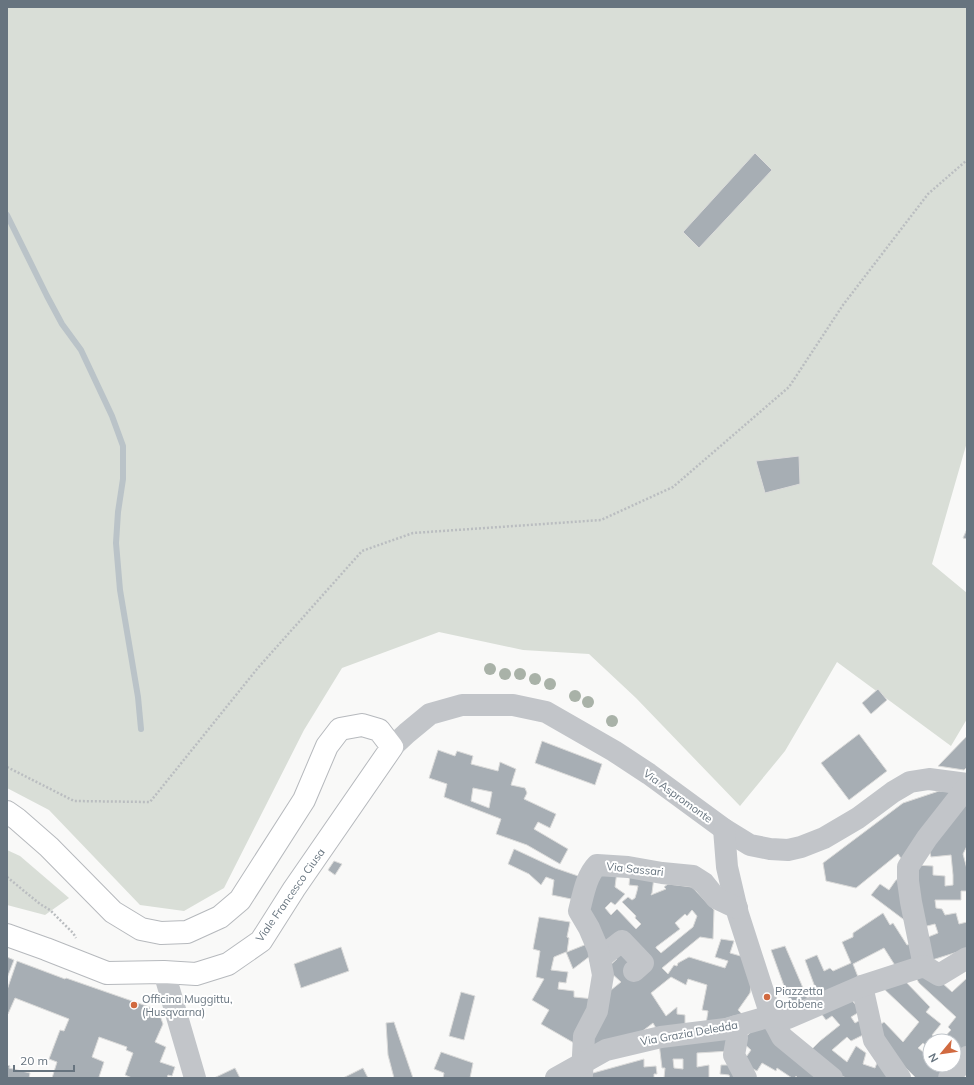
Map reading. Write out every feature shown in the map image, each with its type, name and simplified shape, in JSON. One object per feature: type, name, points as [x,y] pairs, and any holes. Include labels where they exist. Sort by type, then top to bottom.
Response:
[{"type":"main road","points":[[7,812],[49,847],[113,912],[141,929],[161,933],[187,932],[220,917],[240,900],[304,800],[327,746],[340,729],[362,725],[379,730],[392,747]]},
{"type":"main road","name":"Viale Francesco Ciusa","points":[[7,936],[46,949],[75,962],[107,973],[164,972],[196,974],[228,964],[261,941],[294,889],[392,747]]},
{"type":"street","name":"Via Aspromonte","points":[[392,747],[430,714],[462,705],[513,705],[546,712],[614,751],[643,770],[724,829],[750,845],[770,849],[788,850],[801,847],[824,838],[858,818],[892,792],[910,782],[929,779],[967,785]]},
{"type":"street","points":[[967,785],[927,838],[908,867],[911,902],[924,966],[939,975],[967,958]]},
{"type":"street","points":[[724,829],[727,867],[737,908],[773,1018],[832,1078]]},
{"type":"street","name":"Via Sassari","points":[[582,1070],[584,1036],[597,1011],[603,975],[598,949],[589,928],[579,911],[584,890],[592,870],[597,865],[628,867],[693,876],[704,883],[716,898],[737,908]]},
{"type":"street","points":[[600,958],[622,941],[643,963],[634,971]]},
{"type":"street","name":"Via Grazia Deledda","points":[[556,1078],[582,1070],[606,1050],[661,1036],[726,1029],[773,1018],[862,986],[924,966]]},
{"type":"street","points":[[164,972],[195,1078]]},
{"type":"street","points":[[862,986],[874,1040],[900,1078]]},
{"type":"street","points":[[736,1026],[738,1038],[734,1055],[746,1078]]},
{"type":"street","points":[[949,1078],[967,1057]]},
{"type":"path","points":[[7,767],[74,801],[150,802],[257,668],[362,551],[413,533],[601,520],[673,487],[789,387],[843,305],[928,194],[967,160]]},
{"type":"path","points":[[7,877],[40,904],[50,910],[73,932],[78,944]]},
{"type":"shaded area","points":[[7,7],[967,7],[967,442],[932,564],[967,593],[967,719],[951,746],[837,662],[785,751],[740,806],[636,698],[589,654],[523,650],[439,632],[342,668],[304,730],[224,888],[184,911],[140,905],[49,810],[7,788]]},
{"type":"shaded area","points":[[7,850],[20,856],[69,898],[45,915],[7,905]]},
{"type":"building","points":[[755,153],[772,170],[699,248],[683,232]]},
{"type":"building","points":[[799,456],[800,484],[765,493],[756,461]]},
{"type":"building","points":[[967,529],[967,539],[963,538]]},
{"type":"building","points":[[878,689],[887,700],[871,714],[862,703]]},
{"type":"building","points":[[859,734],[887,771],[849,800],[821,763]]},
{"type":"building","points":[[967,736],[967,767],[964,770],[938,766]]},
{"type":"building","points":[[542,741],[602,764],[595,785],[535,763]]},
{"type":"building","points":[[438,750],[455,756],[457,751],[473,756],[471,764],[498,771],[500,762],[516,769],[511,785],[525,788],[527,793],[524,799],[556,814],[550,828],[538,822],[534,829],[568,849],[560,864],[527,845],[496,834],[501,819],[444,797],[447,784],[429,778]],"holes":[[[473,788],[492,792],[489,808],[471,801]]]},
{"type":"building","points":[[939,791],[951,792],[903,861],[898,854],[856,888],[826,881],[823,863],[903,803]]},
{"type":"building","points":[[967,796],[967,846],[963,854],[967,869],[967,891],[961,891],[961,900],[935,900],[936,908],[942,909],[945,915],[956,913],[959,924],[967,922],[967,949],[932,960],[923,939],[938,933],[935,924],[923,927],[916,865],[933,866],[933,875],[945,876],[945,886],[953,885],[951,855],[931,857],[928,845]]},
{"type":"building","points":[[514,849],[555,868],[581,877],[576,900],[552,895],[554,880],[546,877],[541,885],[529,874],[508,864]]},
{"type":"building","points":[[334,861],[342,864],[335,875],[328,870]]},
{"type":"building","points":[[603,867],[617,871],[615,887],[625,894],[615,905],[611,902],[605,908],[611,915],[617,909],[636,929],[641,924],[635,918],[636,916],[622,902],[628,897],[632,900],[635,898],[637,891],[638,886],[629,885],[630,874],[654,877],[651,895],[666,889],[664,887],[668,884],[692,887],[714,910],[713,939],[700,937],[662,968],[668,974],[674,965],[677,966],[678,963],[689,957],[725,968],[728,961],[715,957],[721,939],[734,941],[730,953],[744,957],[753,974],[750,993],[738,1010],[742,1014],[706,1024],[708,1011],[702,1010],[707,985],[688,979],[686,985],[671,977],[651,993],[666,1016],[677,1007],[677,1014],[685,1015],[685,1027],[657,1030],[653,1023],[636,1036],[594,1046],[588,1039],[606,994],[621,982],[609,971],[608,967],[617,959],[613,954],[622,947],[600,941],[583,899]],"holes":[[[692,910],[697,916],[693,927],[661,953],[656,948],[680,929],[675,923],[685,914],[687,916]]]},
{"type":"building","points":[[900,879],[911,925],[871,895],[880,884],[889,890],[896,880]]},
{"type":"building","points":[[883,913],[890,925],[893,923],[907,945],[912,943],[914,961],[896,967],[884,948],[853,964],[860,982],[819,998],[805,960],[817,955],[824,971],[830,968],[833,971],[851,963],[842,942],[853,937],[853,933]]},
{"type":"building","points":[[539,917],[570,922],[567,937],[569,938],[567,952],[592,942],[594,953],[573,969],[566,952],[554,957],[551,970],[568,972],[566,983],[559,982],[558,989],[574,991],[574,997],[594,999],[574,1043],[541,1024],[549,1010],[532,1000],[544,979],[536,977],[540,951],[533,949]]},
{"type":"building","points":[[785,946],[809,1002],[792,1008],[771,950]]},
{"type":"building","points":[[341,947],[349,971],[301,988],[294,964]]},
{"type":"building","points":[[7,957],[14,960],[7,978]]},
{"type":"building","points":[[17,961],[65,979],[66,978],[158,1010],[163,1024],[155,1042],[166,1047],[160,1062],[175,1067],[172,1076],[168,1075],[167,1078],[132,1078],[125,1075],[133,1053],[126,1050],[127,1047],[99,1037],[92,1057],[104,1062],[99,1077],[102,1078],[52,1078],[57,1062],[49,1059],[60,1030],[64,1031],[69,1019],[15,998],[7,1014],[7,990]]},
{"type":"building","points":[[929,971],[952,992],[967,978],[967,1049],[962,1055],[962,1033],[948,1033],[951,1030],[948,1027],[956,1017],[919,983],[916,978]]},
{"type":"building","points":[[904,980],[930,1007],[926,1012],[941,1024],[934,1033],[922,1033],[922,1044],[918,1048],[922,1051],[922,1073],[946,1073],[941,1078],[916,1078],[880,1042],[874,1029],[884,1022],[903,1042],[919,1022],[883,988]]},
{"type":"building","points":[[461,992],[475,996],[464,1040],[449,1036]]},
{"type":"building","points":[[849,997],[861,1011],[851,1017],[855,1023],[864,1018],[869,1032],[851,1041],[847,1037],[832,1050],[847,1062],[856,1046],[866,1053],[863,1064],[875,1068],[878,1060],[899,1078],[847,1078],[837,1075],[809,1052],[840,1025],[832,1016],[826,1020],[820,1012]]},
{"type":"building","points":[[394,1022],[413,1078],[394,1078],[388,1055],[386,1023]]},
{"type":"building","points":[[760,1024],[824,1078],[798,1078],[796,1076],[795,1078],[792,1078],[777,1068],[776,1071],[762,1063],[757,1071],[742,1063],[751,1050],[741,1041]]},
{"type":"building","points":[[732,1037],[730,1051],[697,1053],[697,1067],[709,1065],[709,1078],[664,1078],[665,1068],[662,1068],[659,1043]],"holes":[[[673,1059],[683,1059],[683,1069],[674,1068]]]},
{"type":"building","points":[[441,1052],[473,1063],[470,1078],[443,1078],[444,1073],[434,1069]]},
{"type":"building","points":[[644,1059],[644,1067],[656,1066],[657,1074],[654,1074],[654,1078],[588,1078],[593,1073]]},
{"type":"building","points":[[7,1065],[10,1066],[9,1068],[30,1073],[29,1078],[7,1078]]},
{"type":"building","points":[[721,1065],[734,1065],[740,1078],[730,1078],[729,1075],[720,1074]]},
{"type":"building","points":[[235,1068],[240,1078],[214,1078]]},
{"type":"building","points":[[363,1068],[368,1078],[343,1078]]},
{"type":"waterway","points":[[7,215],[62,324],[81,350],[112,416],[123,446],[123,479],[118,512],[116,543],[120,590],[138,697],[141,729]]},
{"type":"place","name":"Piazzetta Ortobene","points":[[767,997]]},
{"type":"place","name":"Officina Muggittu, (Husqvarna)","points":[[134,1005]]}]
